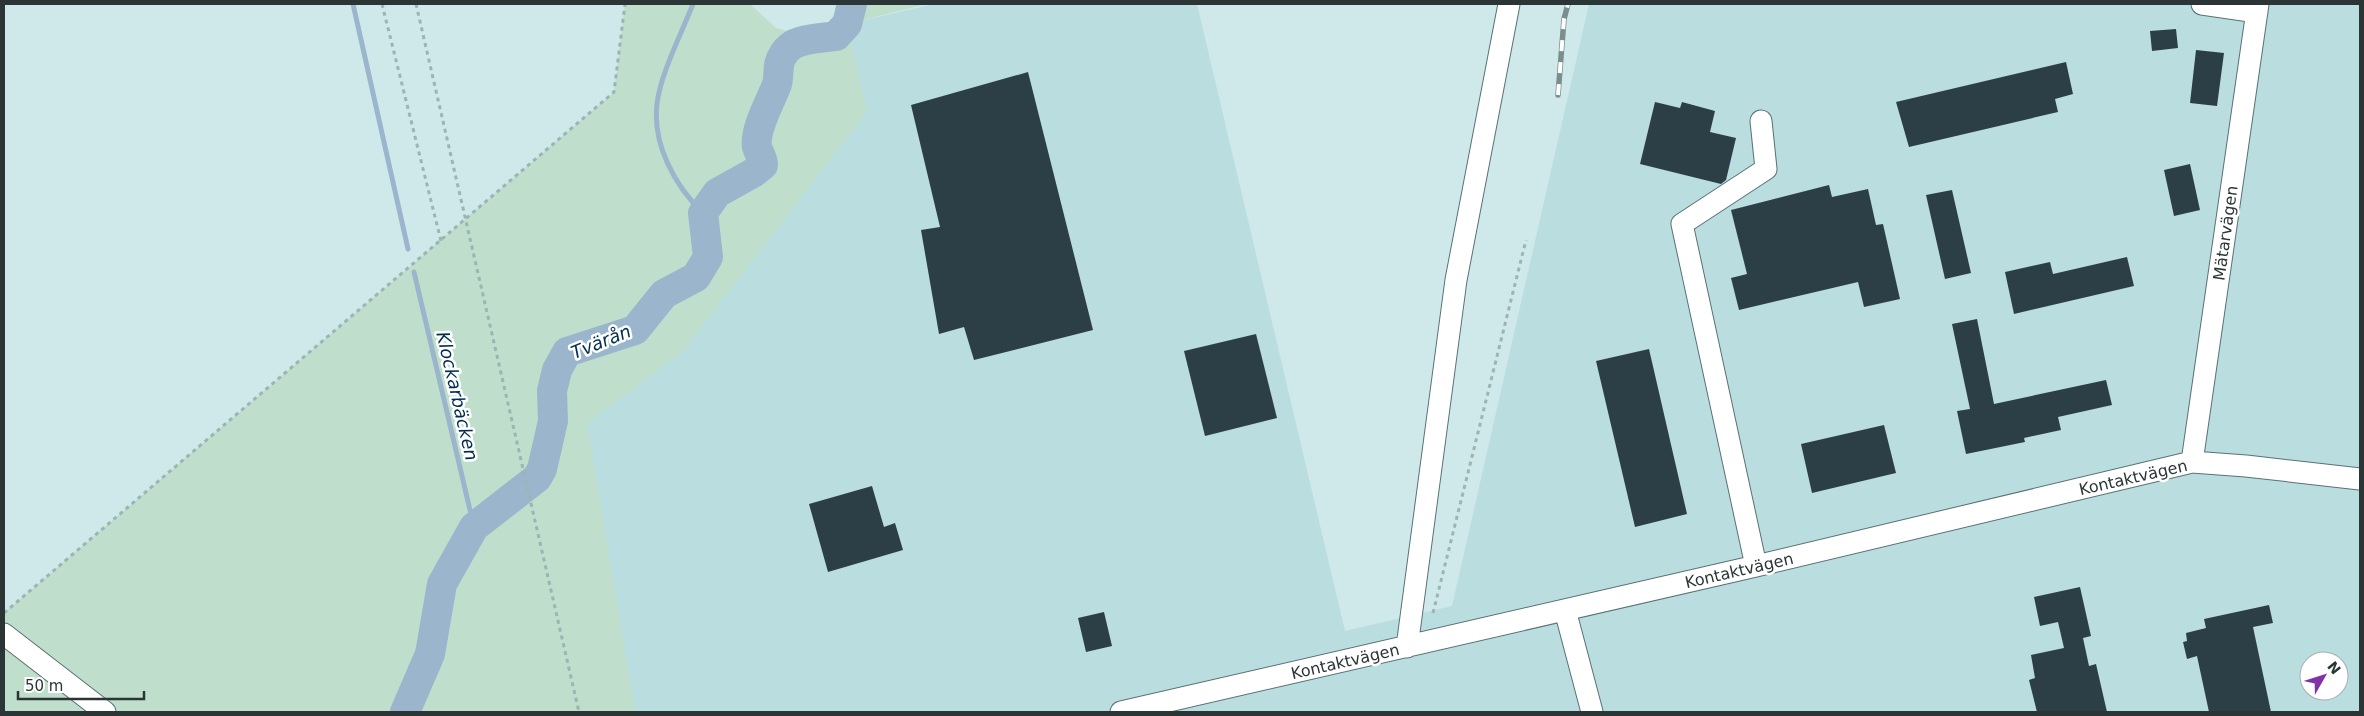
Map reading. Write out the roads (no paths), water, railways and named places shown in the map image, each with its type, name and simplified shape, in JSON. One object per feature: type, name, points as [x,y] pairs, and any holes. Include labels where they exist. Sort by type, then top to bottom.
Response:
[{"type":"street","points":[[1407,646],[1456,280],[1510,4]]},
{"type":"street","points":[[2202,4],[2257,8]]},
{"type":"street","name":"Mätarvägen","points":[[2192,462],[2257,8]]},
{"type":"street","points":[[1756,566],[1682,224],[1766,169],[1761,121]]},
{"type":"street","name":"Kontaktvägen","points":[[1121,712],[1756,566],[2192,462],[2360,479]]},
{"type":"street","points":[[1565,610],[1592,712]]},
{"type":"street","points":[[4,634],[105,712]]},
{"type":"waterway","name":"Klockarbäcken","points":[[353,4],[408,249]]},
{"type":"waterway","points":[[693,4],[662,80],[656,119],[662,149],[668,163],[683,190],[703,213]]},
{"type":"waterway","name":"Tvärån","points":[[405,712],[430,654],[442,584],[474,527],[537,478],[542,469],[553,421],[552,391],[557,370],[567,352],[635,330],[664,294],[696,277],[708,257],[703,213],[717,193],[753,173],[763,165],[757,147],[758,132],[777,84],[779,66],[784,53],[799,42],[836,36],[847,24],[852,4]]},
{"type":"waterway","name":"Klockarbäcken","points":[[414,272],[474,527]]},
{"type":"railway","points":[[1558,95],[1564,19],[1568,4]]}]
